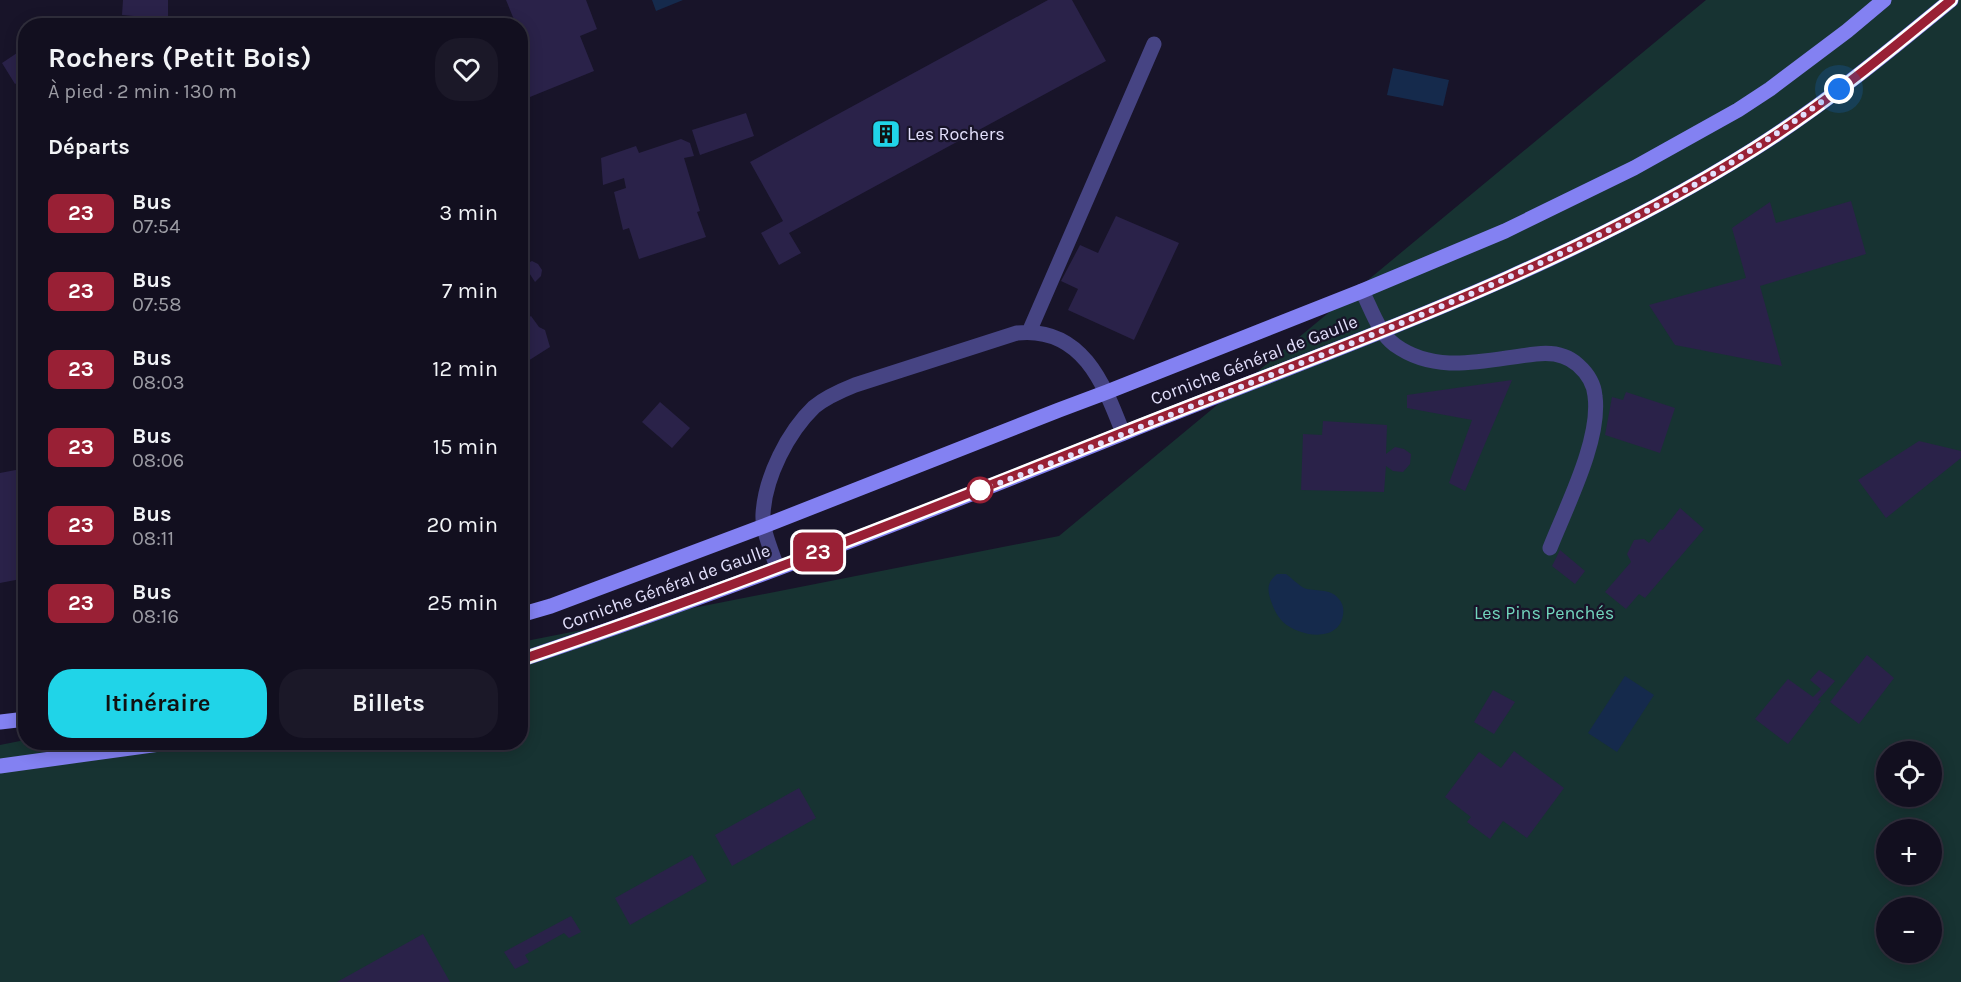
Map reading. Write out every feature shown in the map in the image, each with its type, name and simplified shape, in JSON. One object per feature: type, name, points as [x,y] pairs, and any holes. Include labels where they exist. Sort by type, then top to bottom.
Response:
[{"type":"main road","name":"Corniche Général de Gaulle","points":[[528,612],[764,526],[1362,291],[1505,231],[1634,168],[1738,110],[1847,31],[1884,0]]},
{"type":"main road","name":"Corniche Général de Gaulle","points":[[528,657],[777,568],[980,490],[1383,331],[1532,267],[1654,207],[1709,176],[1799,119],[1873,65],[1951,0]]},
{"type":"main road","points":[[0,722],[18,720]]},
{"type":"main road","points":[[0,766],[116,750]]},
{"type":"lane","points":[[1029,332],[1154,44]]},
{"type":"lane","points":[[1362,291],[1383,331],[1394,345],[1424,360],[1460,365],[1538,353],[1557,353],[1569,357],[1590,378],[1595,395],[1592,434],[1579,475],[1550,548]]},
{"type":"lane","points":[[777,568],[764,526],[763,514],[776,461],[801,421],[815,406],[830,395],[855,385],[1005,337],[1029,332],[1046,334],[1078,351],[1090,364],[1107,392],[1123,433]]},
{"type":"green space","name":"Les Pins Penchés","points":[[1706,0],[1961,0],[1961,982],[0,982],[0,745],[18,741],[18,750],[528,750],[528,641],[1059,536]]},
{"type":"water","points":[[652,0],[683,0],[656,11]]},
{"type":"water","points":[[1393,68],[1449,80],[1443,106],[1387,95]]},
{"type":"water","points":[[1277,574],[1286,574],[1304,588],[1327,591],[1335,595],[1343,608],[1340,624],[1334,630],[1318,635],[1299,631],[1283,622],[1278,617],[1269,591],[1270,582]]},
{"type":"water","points":[[1625,676],[1654,695],[1617,752],[1588,733]]},
{"type":"building","points":[[123,0],[168,0],[168,18],[122,15]]},
{"type":"building","points":[[506,0],[586,0],[597,29],[580,36],[594,71],[528,98],[528,18],[513,18]]},
{"type":"building","name":"Les Rochers","points":[[1048,0],[1072,0],[1106,61],[789,233],[801,253],[779,265],[761,233],[783,221],[750,162]]},
{"type":"building","points":[[17,53],[18,82],[15,84],[2,63]]},
{"type":"building","points":[[746,113],[754,136],[700,155],[692,130]]},
{"type":"building","points":[[681,139],[690,143],[694,156],[684,158],[700,211],[697,212],[706,237],[639,259],[629,228],[623,230],[614,192],[626,188],[624,178],[603,185],[601,158],[636,146],[639,153]]},
{"type":"building","points":[[1851,201],[1866,254],[1760,286],[1782,366],[1675,345],[1649,305],[1746,278],[1732,228],[1770,202],[1776,223]]},
{"type":"building","points":[[1116,216],[1179,243],[1134,340],[1068,310],[1078,289],[1061,281],[1080,245],[1098,253]]},
{"type":"building","points":[[532,261],[538,264],[542,270],[541,276],[535,282],[528,271],[528,263]]},
{"type":"building","points":[[531,316],[539,327],[545,330],[550,347],[528,361],[528,318]]},
{"type":"building","points":[[1512,380],[1465,491],[1449,483],[1472,420],[1407,408],[1407,395]]},
{"type":"building","points":[[1626,392],[1675,408],[1660,453],[1605,435],[1612,397],[1623,400]]},
{"type":"building","points":[[660,402],[690,428],[672,448],[642,422]]},
{"type":"building","points":[[1323,421],[1387,425],[1386,454],[1395,447],[1404,449],[1411,454],[1410,464],[1403,472],[1393,471],[1386,466],[1384,492],[1301,490],[1303,434],[1322,435]]},
{"type":"building","points":[[1919,441],[1961,451],[1961,458],[1886,518],[1858,480]]},
{"type":"building","points":[[18,470],[18,580],[0,583],[0,473]]},
{"type":"building","points":[[1680,508],[1704,529],[1645,598],[1639,594],[1626,609],[1605,592],[1631,562],[1627,554],[1634,540],[1644,539],[1649,543],[1660,529],[1663,530]]},
{"type":"building","points":[[1560,550],[1585,571],[1575,584],[1552,566]]},
{"type":"building","points":[[1867,655],[1894,678],[1859,724],[1830,702]]},
{"type":"building","points":[[1819,670],[1835,681],[1818,700],[1821,701],[1788,744],[1755,719],[1788,679],[1813,697],[1821,689],[1810,680]]},
{"type":"building","points":[[1493,690],[1515,702],[1494,734],[1474,722]]},
{"type":"building","points":[[1514,751],[1564,788],[1527,838],[1503,821],[1490,839],[1467,822],[1471,817],[1445,797],[1479,752],[1501,768]]},
{"type":"building","points":[[799,788],[816,818],[732,866],[715,835]]},
{"type":"building","points":[[692,855],[707,881],[630,925],[615,898]]},
{"type":"building","points":[[571,916],[581,932],[569,938],[564,933],[525,955],[529,962],[515,969],[504,952]]},
{"type":"building","points":[[423,934],[450,982],[337,982]]},
{"type":"bus line","name":"23","points":[[528,657],[777,568],[980,490],[1383,331],[1532,267],[1654,207],[1755,149],[1873,65],[1951,0]]},
{"type":"place","name":"Les Rochers","points":[[886,134]]},
{"type":"route","points":[[980,490],[1383,331],[1532,267],[1654,207],[1709,176],[1790,126],[1839,89]]}]
